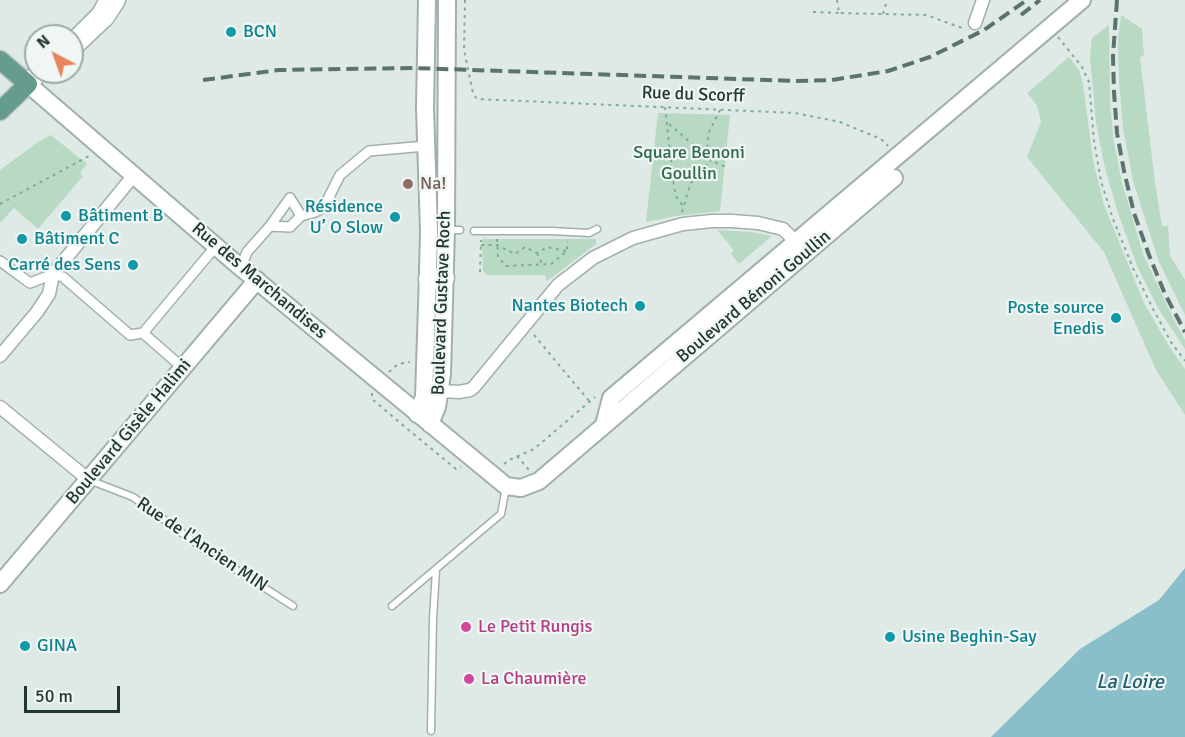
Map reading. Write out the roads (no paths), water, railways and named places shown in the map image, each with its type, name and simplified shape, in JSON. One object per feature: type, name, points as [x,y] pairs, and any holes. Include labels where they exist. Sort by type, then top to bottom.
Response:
[{"type":"main road","points":[[84,37],[105,17],[116,0]]},
{"type":"main road","points":[[0,60],[24,73]]},
{"type":"main road","points":[[0,111],[27,84]]},
{"type":"street","name":"Boulevard Gustave Roch","points":[[423,419],[437,407],[441,391],[436,278],[426,146],[427,0]]},
{"type":"street","name":"Boulevard Gustave Roch","points":[[423,419],[436,278],[453,230],[447,0]]},
{"type":"street","points":[[975,23],[983,0]]},
{"type":"street","name":"Boulevard Bénoni Goullin","points":[[604,425],[611,398],[1082,0]]},
{"type":"street","name":"Rue des Marchandises","points":[[39,84],[134,175],[216,246],[423,419],[497,471],[506,486]]},
{"type":"street","points":[[270,226],[290,227],[301,216],[324,207],[340,175],[369,150],[426,146]]},
{"type":"street","name":"Boulevard Bénoni Goullin","points":[[506,486],[521,488],[539,481],[604,425],[885,168]]},
{"type":"street","points":[[0,356],[49,294],[53,274],[134,175]]},
{"type":"street","points":[[241,267],[247,252],[290,198],[301,216]]},
{"type":"street","points":[[441,391],[459,392],[474,387],[558,285],[593,258],[633,238],[683,224],[712,221],[758,224],[783,229],[796,242]]},
{"type":"street","points":[[0,261],[30,283],[53,274],[63,277],[130,335],[143,333],[216,246]]},
{"type":"street","name":"Boulevard Gisèle Halimi","points":[[0,584],[257,280]]},
{"type":"street","points":[[143,333],[183,368]]},
{"type":"street","points":[[0,407],[88,480]]},
{"type":"lane","points":[[83,24],[102,0]]},
{"type":"lane","points":[[478,231],[589,234],[597,229]]},
{"type":"lane","name":"Rue de l'Ancien MIN","points":[[88,480],[133,497],[212,555],[293,606]]},
{"type":"lane","points":[[392,606],[501,514],[506,486]]},
{"type":"lane","points":[[431,731],[436,569]]},
{"type":"water","name":"La Loire","points":[[1185,568],[1185,737],[991,737],[1080,649],[1159,600]]},
{"type":"railway","points":[[203,80],[279,70],[414,68],[797,81],[832,80],[888,71],[930,57],[984,30],[1027,0]]},
{"type":"railway","points":[[1021,15],[1040,0]]},
{"type":"railway","points":[[1117,0],[1113,56],[1114,92],[1117,133],[1124,171],[1134,213],[1149,255],[1165,294],[1185,332]]},
{"type":"place","name":"BCN","points":[[231,32]]},
{"type":"place","name":"Na!","points":[[408,184]]},
{"type":"place","name":"Bâtiment B","points":[[66,216]]},
{"type":"place","name":"Résidence U’ O Slow","points":[[395,217]]},
{"type":"place","name":"Bâtiment C","points":[[22,239]]},
{"type":"place","name":"Carré des Sens","points":[[133,265]]},
{"type":"place","name":"Nantes Biotech","points":[[640,306]]},
{"type":"place","name":"Poste source Enedis","points":[[1116,318]]},
{"type":"place","name":"Le Petit Rungis","points":[[466,627]]},
{"type":"place","name":"Usine Beghin-Say","points":[[890,637]]},
{"type":"place","name":"GINA","points":[[25,646]]},
{"type":"place","name":"La Chaumière","points":[[469,679]]},
{"type":"park label","name":"Square Benoni Goullin","points":[[689,163]]}]
